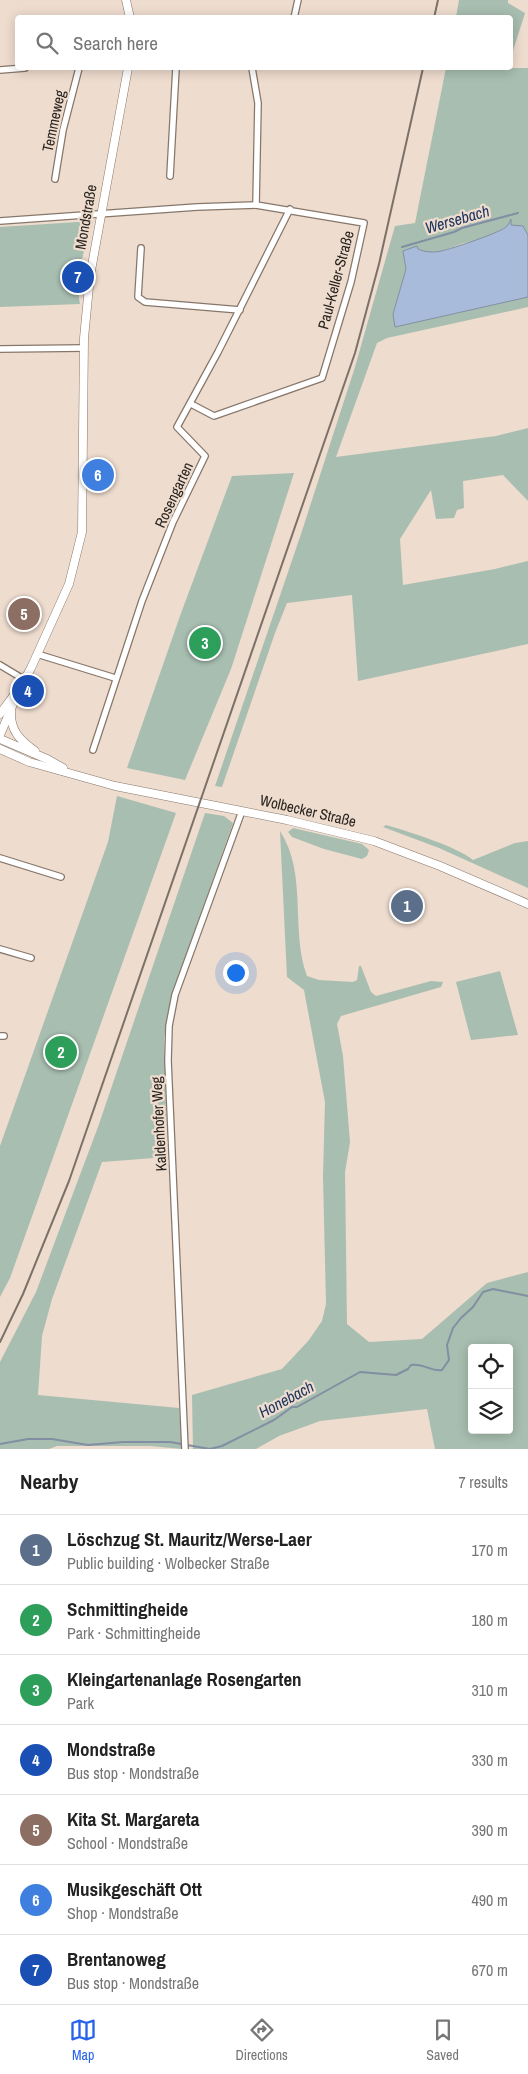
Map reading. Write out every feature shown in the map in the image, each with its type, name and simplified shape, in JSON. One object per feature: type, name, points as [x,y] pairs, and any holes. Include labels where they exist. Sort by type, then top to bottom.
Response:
[{"type":"street","points":[[126,0],[129,15]]},
{"type":"street","points":[[295,15],[298,0]]},
{"type":"street","points":[[0,70],[15,69]]},
{"type":"street","name":"Temmeweg","points":[[55,179],[63,130],[78,70]]},
{"type":"street","name":"Mondstraße","points":[[0,714],[25,680],[69,584],[82,532],[84,348],[90,276],[128,70]]},
{"type":"street","points":[[170,176],[176,70]]},
{"type":"street","points":[[252,70],[258,103],[256,205]]},
{"type":"street","name":"Paul-Keller-Straße","points":[[0,221],[197,206],[256,205],[364,222],[351,282],[322,378],[214,416],[191,404]]},
{"type":"street","name":"Rosengarten","points":[[92,750],[115,678],[173,522],[205,456],[177,428],[240,310],[290,210]]},
{"type":"street","points":[[141,248],[138,297],[145,302],[240,310]]},
{"type":"street","points":[[0,349],[84,348]]},
{"type":"street","points":[[37,654],[115,678]]},
{"type":"street","points":[[0,665],[25,680]]},
{"type":"street","name":"Mondstraße","points":[[0,734],[19,690]]},
{"type":"street","points":[[12,709],[11,723],[16,735],[47,759]]},
{"type":"street","name":"Wolbecker Straße","points":[[0,739],[47,759],[74,774]]},
{"type":"street","name":"Wolbecker Straße","points":[[0,749],[29,762],[141,792],[345,833],[391,846],[481,882],[528,904]]},
{"type":"street","name":"Kaldenhofer Weg","points":[[185,1449],[168,1060],[169,1026],[179,984],[242,811]]},
{"type":"street","points":[[0,858],[61,877]]},
{"type":"street","points":[[0,949],[31,958]]},
{"type":"green space","points":[[459,0],[508,0],[508,3],[525,13],[513,51],[513,15],[456,15]]},
{"type":"green space","points":[[513,68],[528,68],[528,235],[523,226],[507,227],[480,240],[464,243],[439,252],[422,252],[418,249],[403,251],[406,269],[393,314],[395,327],[528,297],[528,307],[387,338],[377,343],[336,457],[496,436],[528,428],[528,501],[503,475],[463,481],[464,508],[457,510],[454,518],[436,519],[431,490],[400,539],[403,585],[495,569],[528,561],[528,644],[358,681],[352,595],[287,603],[222,787],[215,786],[301,534],[355,367],[395,226],[415,223],[446,70],[513,70]]},
{"type":"green space","points":[[93,221],[79,273],[80,304],[0,307],[0,227]]},
{"type":"green space","points":[[294,473],[231,669],[185,780],[127,768],[180,616],[232,476]]},
{"type":"green space","points":[[117,796],[176,813],[10,1278],[0,1297],[0,1146],[108,842]]},
{"type":"green space","points":[[205,813],[224,816],[233,823],[175,987],[168,1013],[164,1038],[167,1157],[102,1162],[52,1299],[42,1336],[38,1395],[179,1408],[182,1449],[150,1446],[57,1446],[49,1449],[0,1449],[0,1362],[36,1292],[98,1127]]},
{"type":"green space","points":[[386,825],[444,845],[473,860],[515,843],[528,841],[528,888],[439,848],[383,827]]},
{"type":"green space","points":[[293,828],[362,844],[369,850],[367,856],[362,859],[324,849],[292,837],[288,832]]},
{"type":"green space","points":[[280,831],[289,848],[294,865],[302,958],[307,976],[319,980],[353,982],[357,980],[359,966],[361,966],[371,992],[376,996],[431,981],[443,982],[441,987],[341,1016],[337,1024],[343,1056],[350,1142],[345,1172],[347,1324],[369,1342],[422,1339],[487,1283],[528,1272],[528,1449],[435,1449],[427,1409],[320,1421],[279,1436],[256,1449],[193,1449],[192,1395],[282,1369],[309,1340],[322,1321],[326,1304],[323,1176],[325,1102],[304,990],[287,977]]},
{"type":"green space","points":[[500,971],[518,1035],[471,1040],[456,982]]},
{"type":"water","points":[[511,219],[511,225],[523,226],[528,235],[528,297],[395,327],[393,314],[406,269],[403,251],[417,246],[418,249],[429,252],[447,250],[503,229]]},
{"type":"waterway","name":"Wersebach","points":[[402,247],[518,213]]},
{"type":"waterway","name":"Honebach","points":[[0,1444],[28,1439],[52,1439],[88,1445],[123,1442],[170,1442],[210,1449],[222,1446],[274,1420],[292,1407],[297,1407],[360,1372],[396,1375],[408,1369],[411,1365],[442,1370],[449,1360],[447,1345],[453,1328],[473,1307],[483,1292],[493,1289],[528,1296]]},
{"type":"railway","points":[[435,15],[438,0]]},
{"type":"railway","points":[[0,1342],[23,1294],[69,1181],[355,353],[379,264],[423,70]]},
{"type":"place","name":"Brentanoweg","points":[[78,277]]},
{"type":"place","name":"Musikgeschäft Ott","points":[[98,475]]},
{"type":"place","name":"Kita St. Margareta","points":[[24,614]]},
{"type":"place","name":"Kleingartenanlage Rosengarten","points":[[205,643]]},
{"type":"place","name":"Mondstraße","points":[[28,691]]},
{"type":"place","name":"Löschzug St. Mauritz/Werse-Laer","points":[[407,906]]},
{"type":"place","name":"Schmittingheide","points":[[61,1052]]}]
